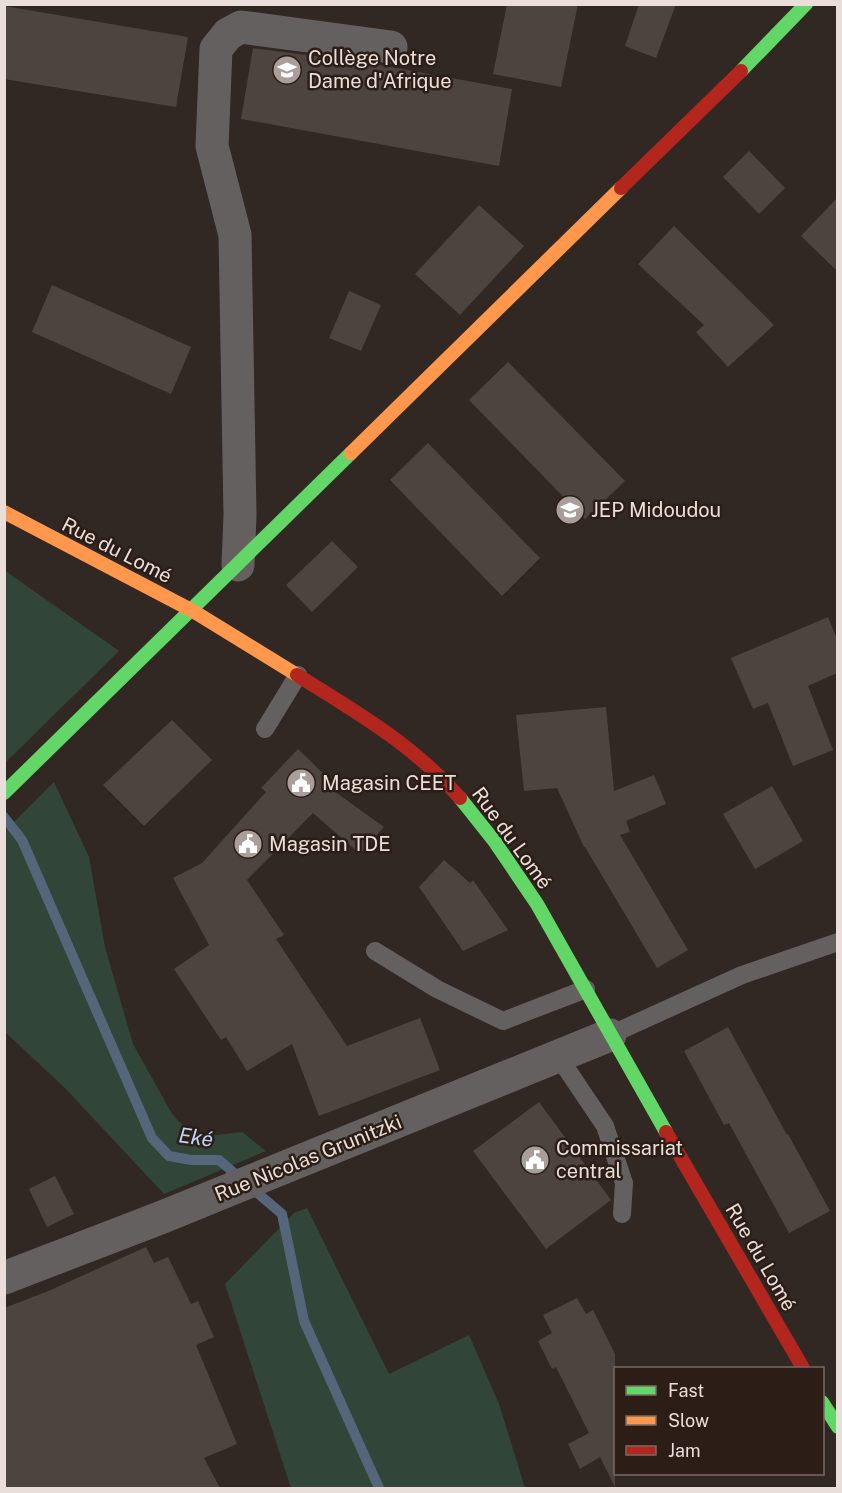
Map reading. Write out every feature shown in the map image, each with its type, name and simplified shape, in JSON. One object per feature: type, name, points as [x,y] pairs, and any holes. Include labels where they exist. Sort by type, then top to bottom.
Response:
[{"type":"main road","points":[[4,793],[745,67],[806,4]]},
{"type":"main road","name":"Rue du Lomé","points":[[4,512],[55,541],[191,610],[388,734],[415,754],[447,783],[492,839],[532,897],[802,1367]]},
{"type":"main road","points":[[824,1405],[837,1427]]},
{"type":"street","points":[[238,565],[240,515],[235,235],[212,146],[216,49],[228,34],[241,27],[392,47]]},
{"type":"street","name":"Rue Nicolas Grunitzki","points":[[4,1278],[224,1192],[610,1035]]},
{"type":"lane","points":[[265,729],[297,675]]},
{"type":"lane","points":[[610,1035],[742,975],[837,942]]},
{"type":"lane","points":[[375,951],[437,989],[503,1021],[586,989]]},
{"type":"lane","points":[[558,1056],[605,1126],[624,1183],[621,1214]]},
{"type":"green space","points":[[4,570],[119,651],[6,762],[4,760]]},
{"type":"green space","points":[[54,782],[89,857],[105,947],[133,1044],[171,1112],[189,1129],[208,1136],[242,1132],[266,1151],[164,1194],[65,1088],[5,1032],[5,831]]},
{"type":"green space","points":[[307,1208],[389,1374],[469,1335],[499,1404],[525,1488],[291,1488],[225,1284],[294,1213]]},
{"type":"building","points":[[507,4],[578,4],[561,87],[493,74]]},
{"type":"building","points":[[639,4],[676,4],[656,58],[625,46]]},
{"type":"building","points":[[4,6],[188,37],[176,107],[4,79]]},
{"type":"building","points":[[253,48],[369,63],[512,89],[499,166],[241,119]]},
{"type":"building","points":[[749,151],[785,188],[759,214],[723,177]]},
{"type":"building","points":[[837,198],[837,271],[801,236]]},
{"type":"building","points":[[479,205],[524,246],[460,315],[415,274]]},
{"type":"building","points":[[674,226],[774,325],[728,367],[696,332],[704,325],[638,264]]},
{"type":"building","points":[[52,285],[191,347],[171,394],[32,332]]},
{"type":"building","points":[[349,291],[381,305],[361,351],[329,338]]},
{"type":"building","points":[[508,362],[625,481],[585,519],[469,400]]},
{"type":"building","points":[[428,443],[540,558],[502,596],[390,480]]},
{"type":"building","points":[[332,541],[358,567],[312,612],[286,585]]},
{"type":"building","points":[[828,617],[837,639],[837,673],[808,686],[833,750],[793,766],[768,703],[753,709],[731,658]]},
{"type":"building","points":[[606,707],[614,791],[654,775],[666,804],[626,821],[630,832],[620,835],[688,950],[657,968],[584,847],[557,788],[524,791],[516,715]]},
{"type":"building","points":[[172,720],[212,760],[144,826],[103,785]]},
{"type":"building","points":[[298,749],[331,781],[327,786],[384,827],[360,854],[313,813],[247,880],[284,935],[276,939],[347,1046],[420,1018],[440,1070],[319,1116],[292,1044],[247,1071],[226,1037],[221,1040],[174,969],[209,945],[173,878],[202,863],[266,792],[261,788]]},
{"type":"building","points":[[772,786],[803,841],[755,869],[723,814]]},
{"type":"building","points":[[444,860],[470,883],[473,880],[508,930],[463,951],[419,887]]},
{"type":"building","points":[[728,1027],[830,1211],[789,1233],[729,1123],[724,1125],[684,1051]]},
{"type":"building","points":[[539,1102],[611,1200],[546,1249],[473,1151]]},
{"type":"building","points":[[55,1176],[74,1214],[47,1227],[29,1189]]},
{"type":"building","points":[[146,1247],[154,1263],[168,1257],[191,1304],[198,1301],[214,1337],[196,1345],[237,1444],[204,1458],[220,1488],[4,1488],[4,1308],[46,1292]]},
{"type":"building","points":[[577,1298],[586,1314],[593,1310],[615,1354],[615,1487],[600,1457],[580,1469],[568,1444],[589,1433],[556,1367],[552,1369],[538,1341],[552,1333],[543,1315]]},
{"type":"waterway","name":"Eké","points":[[4,817],[22,840],[152,1138],[169,1156],[191,1160],[219,1160],[282,1214],[304,1321],[379,1488]]},
{"type":"traffic: fast","points":[[741,71],[806,4]]},
{"type":"traffic: fast","points":[[4,793],[351,453]]},
{"type":"traffic: fast","points":[[460,798],[495,842],[537,904],[666,1132]]},
{"type":"traffic: fast","points":[[824,1405],[838,1427]]},
{"type":"traffic: slow","points":[[351,453],[621,188]]},
{"type":"traffic: slow","points":[[4,512],[193,611],[297,675]]},
{"type":"traffic: jam","points":[[621,188],[741,71]]},
{"type":"traffic: jam","points":[[297,675],[383,730],[424,762],[460,798]]},
{"type":"traffic: jam","points":[[666,1132],[802,1367]]},
{"type":"place","name":"Collège Notre Dame d'Afrique","points":[[287,70]]},
{"type":"place","name":"JEP Midoudou","points":[[570,510]]},
{"type":"place","name":"Magasin CEET","points":[[301,783]]},
{"type":"place","name":"Magasin TDE","points":[[248,844]]},
{"type":"place","name":"Commissariat central","points":[[535,1160]]}]
